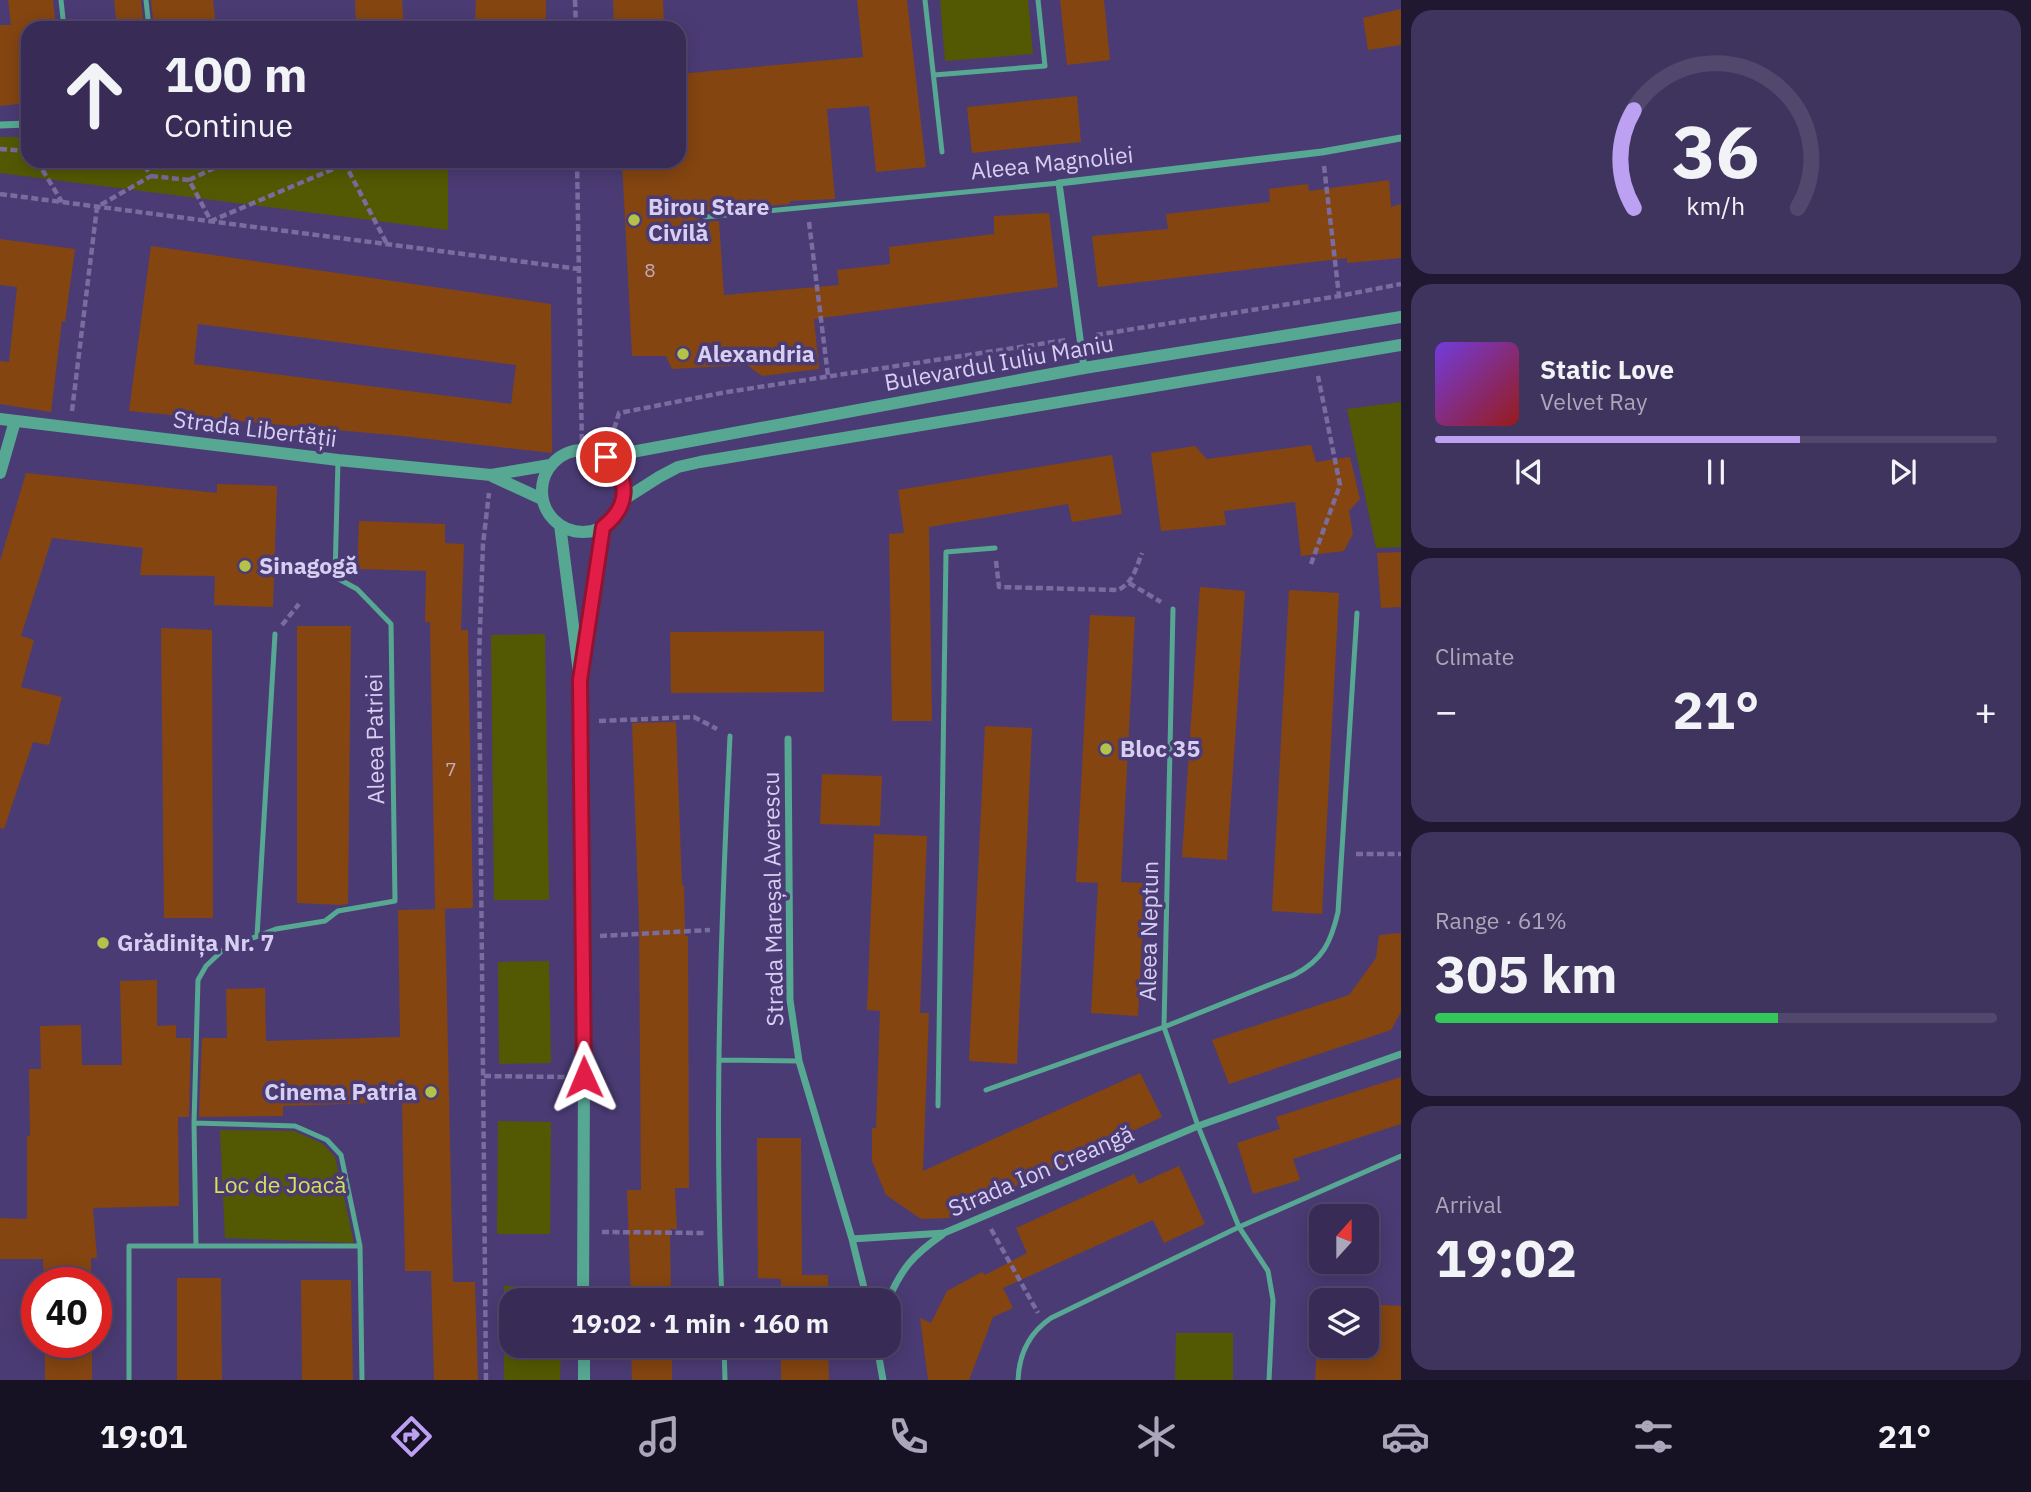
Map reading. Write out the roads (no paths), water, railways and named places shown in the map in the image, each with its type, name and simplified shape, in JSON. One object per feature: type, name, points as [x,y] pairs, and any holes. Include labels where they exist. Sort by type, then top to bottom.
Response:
[{"type":"street","points":[[0,125],[21,124]]},
{"type":"street","name":"Aleea Magnoliei","points":[[1059,183],[1322,152],[1401,138]]},
{"type":"street","points":[[1059,183],[1084,368]]},
{"type":"street","name":"Bulevardul Iuliu Maniu","points":[[606,457],[1084,368],[1401,317]]},
{"type":"street","name":"Bulevardul Iuliu Maniu","points":[[623,500],[678,467],[700,462],[1401,345]]},
{"type":"street","name":"Strada Libertății","points":[[0,419],[338,460],[491,475],[550,465]]},
{"type":"street","points":[[0,473],[15,421]]},
{"type":"street","points":[[594,451],[615,465],[621,475],[623,500],[619,511],[603,527],[581,532],[560,525],[547,511],[542,499],[542,485],[550,465],[559,457],[569,452],[594,451]]},
{"type":"street","name":"Strada Libertății","points":[[491,475],[542,499]]},
{"type":"street","points":[[560,525],[580,680],[583,1288]]},
{"type":"street","points":[[580,680],[603,527]]},
{"type":"street","name":"Strada Mareșal Averescu","points":[[788,739],[790,1000],[799,1061],[864,1288]]},
{"type":"street","name":"Strada Ion Creangă","points":[[852,1239],[944,1233],[1198,1125],[1401,1054]]},
{"type":"street","points":[[893,1288],[919,1252],[944,1233]]},
{"type":"street","points":[[583,1358],[584,1380]]},
{"type":"street","points":[[879,1358],[883,1380]]},
{"type":"lane","points":[[61,0],[63,21]]},
{"type":"lane","points":[[146,0],[148,21]]},
{"type":"lane","points":[[925,0],[943,152]]},
{"type":"lane","points":[[934,75],[1045,66],[1038,0]]},
{"type":"lane","name":"Aleea Magnoliei","points":[[705,217],[1059,183]]},
{"type":"lane","name":"Aleea Patriei","points":[[196,1246],[194,1123],[198,980],[206,967],[224,949],[276,929],[325,921],[338,911],[395,901],[391,624],[357,589],[335,578],[338,460]]},
{"type":"lane","points":[[939,1107],[946,552],[995,548]]},
{"type":"lane","name":"Aleea Neptun","points":[[1173,610],[1164,1027],[1311,966],[1333,934],[1338,912],[1357,613]]},
{"type":"lane","points":[[257,936],[275,634]]},
{"type":"lane","points":[[721,1288],[719,1233],[721,930],[730,736]]},
{"type":"lane","points":[[986,1090],[1164,1027],[1198,1125],[1239,1227],[1268,1271],[1273,1300],[1269,1380]]},
{"type":"lane","points":[[720,1060],[799,1061]]},
{"type":"lane","points":[[194,1123],[295,1126],[327,1140],[341,1155],[360,1246],[362,1380]]},
{"type":"lane","points":[[1018,1380],[1019,1366],[1028,1339],[1043,1323],[1239,1227],[1401,1156]]},
{"type":"lane","points":[[129,1380],[129,1246],[360,1246]]},
{"type":"lane","points":[[724,1358],[725,1380]]},
{"type":"place","name":"Birou Stare Civilă","points":[[634,220]]},
{"type":"place","name":"Alexandria","points":[[683,354]]},
{"type":"place","name":"Sinagogă","points":[[245,566]]},
{"type":"place","name":"Bloc 35","points":[[1106,749]]},
{"type":"place","name":"Grădinița Nr. 7","points":[[103,943]]},
{"type":"place","name":"Cinema Patria","points":[[431,1092]]},
{"type":"park label","name":"Loc de Joacă","points":[[280,1185]]}]
